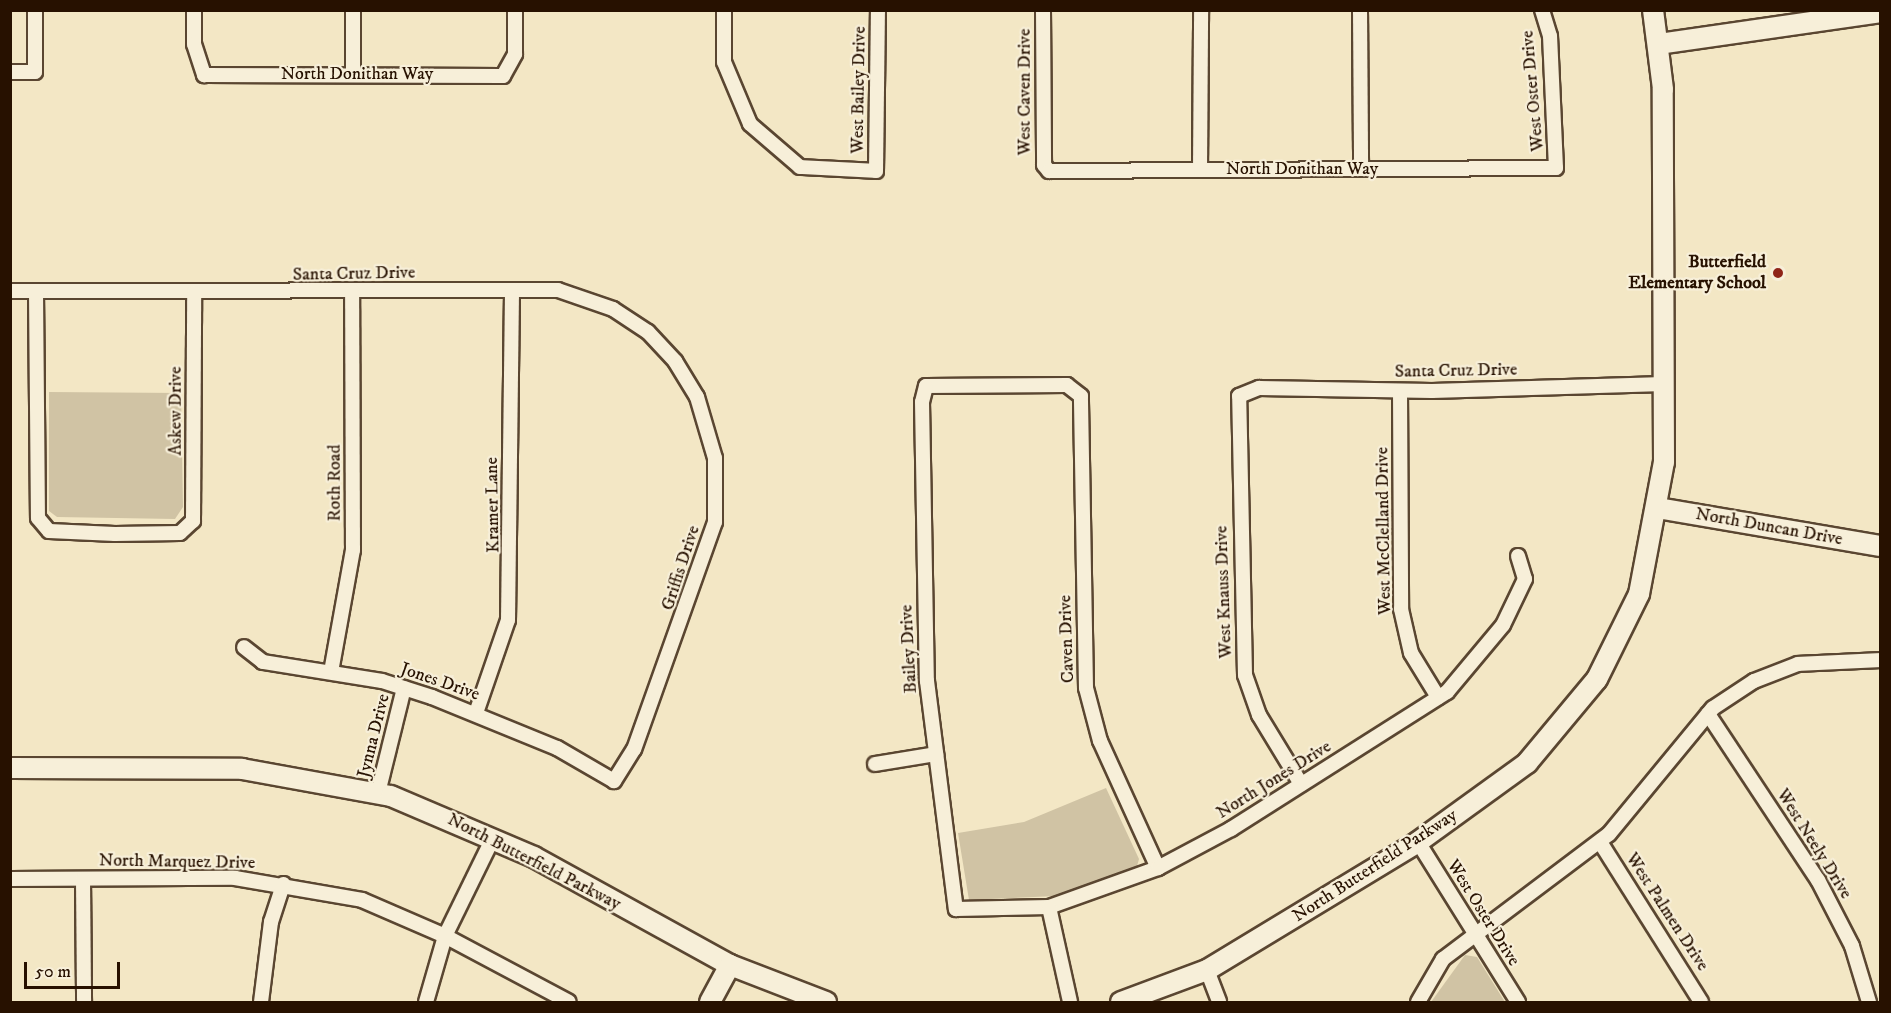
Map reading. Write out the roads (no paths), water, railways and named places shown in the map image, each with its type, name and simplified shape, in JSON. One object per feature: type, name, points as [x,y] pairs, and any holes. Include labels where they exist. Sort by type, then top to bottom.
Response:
[{"type":"street","points":[[10,72],[35,72],[35,10]]},
{"type":"street","name":"North Donithan Way","points":[[194,10],[199,69],[204,75],[503,76],[512,64],[514,10]]},
{"type":"street","points":[[353,10],[353,75]]},
{"type":"street","name":"West Bailey Drive","points":[[724,10],[724,62],[750,124],[800,167],[876,171],[878,10]]},
{"type":"street","name":"West Caven Drive","points":[[1043,10],[1044,165],[1049,171]]},
{"type":"street","points":[[1200,170],[1201,10]]},
{"type":"street","points":[[1360,10],[1361,169]]},
{"type":"street","name":"West Oster Drive","points":[[1542,10],[1552,60],[1556,168]]},
{"type":"street","name":"North Butterfield Parkway","points":[[1120,1002],[1207,970],[1418,842],[1527,763],[1597,679],[1639,594],[1658,508],[1664,384],[1659,44],[1653,10]]},
{"type":"street","points":[[1659,44],[1881,12]]},
{"type":"street","name":"North Donithan Way","points":[[1049,171],[1556,168]]},
{"type":"street","name":"Kramer Lane","points":[[476,713],[508,620],[512,290]]},
{"type":"street","name":"Santa Cruz Drive","points":[[10,291],[558,290],[605,305],[648,332],[675,361]]},
{"type":"street","name":"Askew Drive","points":[[36,292],[36,507],[42,526],[57,532],[115,534],[180,533],[189,528],[195,513],[194,292]]},
{"type":"street","name":"Roth Road","points":[[331,672],[353,550],[352,292]]},
{"type":"street","name":"Griffis Drive","points":[[614,781],[634,748],[715,522],[715,458],[697,397],[675,361]]},
{"type":"street","name":"Santa Cruz Drive","points":[[1249,389],[1400,391],[1664,384]]},
{"type":"street","name":"Bailey Drive","points":[[956,909],[925,646],[922,402],[926,386],[1067,385],[1081,396]]},
{"type":"street","name":"West Knauss Drive","points":[[1249,389],[1239,396],[1245,675],[1259,715],[1301,784]]},
{"type":"street","name":"West McClelland Drive","points":[[1400,391],[1401,609],[1411,652],[1438,698]]},
{"type":"street","name":"Caven Drive","points":[[1081,396],[1086,688],[1100,741],[1158,868]]},
{"type":"street","name":"North Duncan Drive","points":[[1658,508],[1881,546]]},
{"type":"street","name":"North Jones Drive","points":[[956,909],[1049,907],[1158,868],[1301,784],[1438,698],[1503,625],[1525,579],[1518,556]]},
{"type":"street","name":"Jones Drive","points":[[244,647],[263,662],[331,672],[404,688],[476,713],[557,748],[614,781]]},
{"type":"street","points":[[1418,1002],[1443,959],[1475,932],[1520,906],[1599,842],[1708,714],[1754,681],[1798,664],[1881,660]]},
{"type":"street","name":"Jynna Drive","points":[[378,793],[404,688]]},
{"type":"street","name":"West Neely Drive","points":[[1708,714],[1818,880],[1852,945],[1869,1002]]},
{"type":"street","points":[[875,764],[936,754]]},
{"type":"street","name":"North Butterfield Parkway","points":[[10,768],[242,769],[378,793],[494,838],[729,965],[826,1002]]},
{"type":"street","points":[[426,1002],[445,936],[494,838]]},
{"type":"street","name":"West Oster Drive","points":[[1418,842],[1518,1002]]},
{"type":"street","name":"West Palmen Drive","points":[[1599,842],[1701,1002]]},
{"type":"street","name":"North Marquez Drive","points":[[10,879],[224,878],[283,884],[362,900],[445,936],[569,1002]]},
{"type":"street","points":[[83,879],[84,1002]]},
{"type":"street","points":[[261,1002],[271,922],[283,884]]},
{"type":"street","points":[[1049,907],[1070,1002]]},
{"type":"street","points":[[710,1002],[729,965]]},
{"type":"street","points":[[1207,970],[1219,1002]]},
{"type":"place","name":"Butterfield Elementary School","points":[[1778,273]]}]
